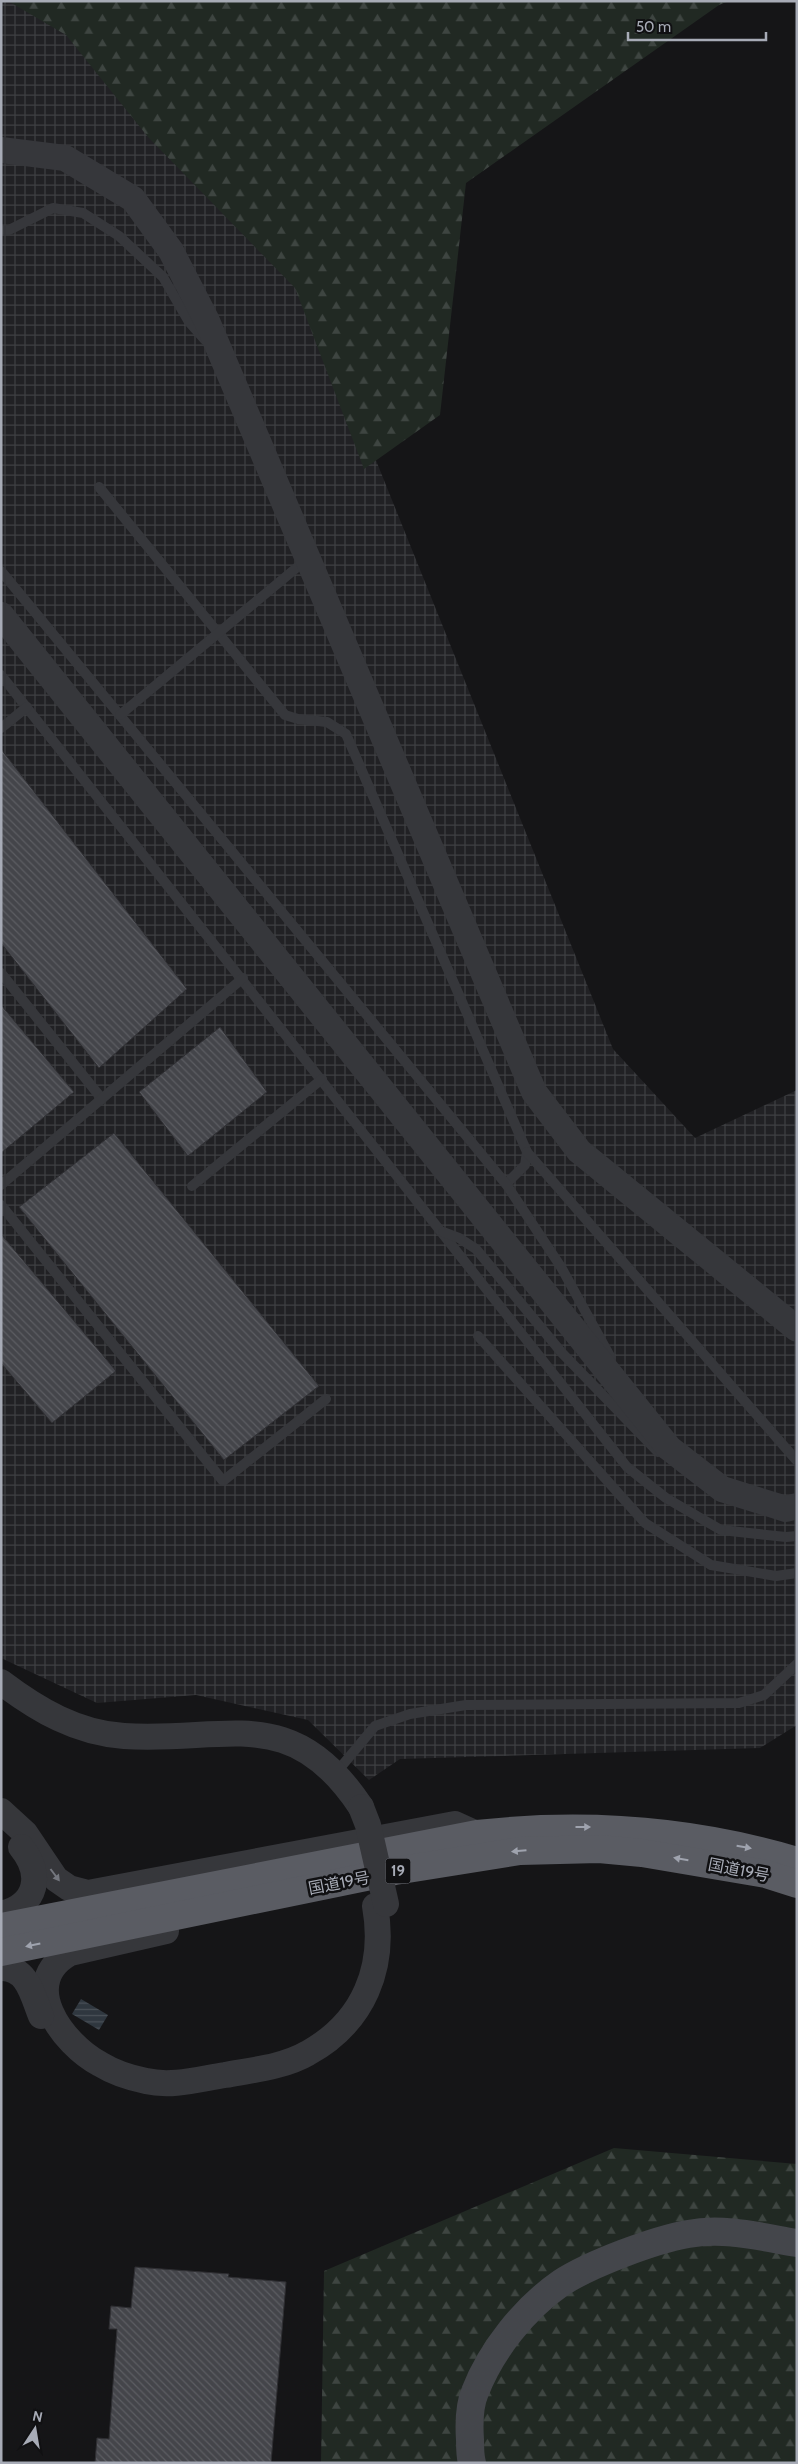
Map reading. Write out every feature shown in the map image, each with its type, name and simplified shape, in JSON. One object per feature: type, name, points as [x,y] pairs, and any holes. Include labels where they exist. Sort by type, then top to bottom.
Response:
[{"type":"highway","name":"国道19号","points":[[1,1927],[477,1834],[531,1828],[598,1828],[681,1836],[755,1849],[797,1861]]},
{"type":"highway","name":"国道19号","points":[[1,1952],[272,1896],[477,1857],[520,1851],[560,1849],[642,1853],[766,1874],[797,1884]]},
{"type":"main road","points":[[472,2463],[469,2427],[474,2392],[494,2355],[514,2329],[537,2302],[562,2283],[592,2266],[670,2238],[689,2234],[717,2231],[797,2243]]},
{"type":"street","points":[[1,150],[64,158],[133,198],[171,251],[207,321],[534,1092],[579,1151],[797,1329]]},
{"type":"street","points":[[1,615],[669,1448],[722,1489],[786,1509],[797,1506]]},
{"type":"street","points":[[1,1682],[44,1712],[71,1725],[98,1732],[123,1736],[226,1732],[259,1734],[299,1747],[333,1777],[355,1809],[389,1940],[382,1979],[367,2013],[354,2030],[321,2058],[276,2075],[178,2094],[147,2092],[128,2088],[86,2068],[71,2057],[50,2033],[39,2011],[30,1984],[25,1978],[7,1968],[1,1968]]},
{"type":"street","points":[[1,1696],[42,1723],[60,1732],[100,1744],[118,1747],[169,1748],[225,1743],[253,1744],[277,1749],[333,1777]]},
{"type":"street","points":[[1,1811],[25,1834],[56,1879],[69,1888],[88,1893],[455,1824],[477,1834]]},
{"type":"street","points":[[1,1826],[30,1858],[35,1887],[28,1900],[20,1908],[1,1914]]},
{"type":"street","points":[[272,1896],[260,1905],[224,1916],[70,1953],[57,1960],[48,1972],[46,1990],[49,2007],[57,2023],[70,2041],[100,2064],[146,2081],[172,2084],[276,2065],[308,2054],[332,2037],[349,2020],[367,1992],[377,1961],[380,1905]]},
{"type":"lane","points":[[1,231],[8,230],[53,208],[83,213],[119,236],[163,277],[189,322],[224,362]]},
{"type":"lane","points":[[99,487],[285,715],[298,719],[327,722],[346,734],[527,1152],[797,1461]]},
{"type":"lane","points":[[120,715],[308,559]]},
{"type":"lane","points":[[1,571],[506,1184],[561,1267],[641,1412]]},
{"type":"lane","points":[[3,682],[27,707],[243,978],[627,1467],[666,1498],[721,1530],[786,1537],[797,1536]]},
{"type":"lane","points":[[1,728],[27,707]]},
{"type":"lane","points":[[1,973],[102,1099]]},
{"type":"lane","points":[[1,1185],[243,978]]},
{"type":"lane","points":[[192,1186],[322,1080]]},
{"type":"lane","points":[[506,1184],[525,1165],[527,1152]]},
{"type":"lane","points":[[1,1205],[222,1481],[326,1399]]},
{"type":"lane","points":[[442,1232],[459,1238],[476,1249],[562,1353],[652,1447],[683,1471],[722,1489]]},
{"type":"lane","points":[[478,1336],[645,1523],[711,1565],[776,1576],[797,1573]]},
{"type":"lane","points":[[333,1777],[375,1726],[410,1714],[466,1705],[739,1703],[764,1695],[797,1664]]},
{"type":"shaded area","points":[[1,1],[42,1],[301,274],[613,1049],[695,1138],[797,1090],[797,1725],[760,1748],[400,1759],[369,1780],[308,1720],[196,1695],[97,1703],[1,1658]]},
{"type":"shaded area","points":[[81,1999],[108,2015],[99,2030],[72,2014]]},
{"type":"green space","points":[[8,1],[729,1],[719,5],[466,183],[440,415],[364,469],[295,288],[148,137],[66,35]]},
{"type":"green space","points":[[614,2148],[797,2164],[797,2463],[321,2463],[324,2271]]},
{"type":"building","points":[[1,749],[187,989],[99,1068],[1,943]]},
{"type":"building","points":[[1,1005],[74,1092],[1,1153]]},
{"type":"building","points":[[220,1027],[267,1092],[188,1156],[139,1092]]},
{"type":"building","points":[[114,1133],[319,1386],[224,1460],[19,1207]]},
{"type":"building","points":[[1,1234],[116,1371],[52,1423],[1,1363]]},
{"type":"building","points":[[135,2267],[229,2274],[228,2277],[286,2282],[271,2463],[95,2463],[97,2438],[109,2439],[117,2329],[109,2329],[111,2306],[131,2308]]}]
